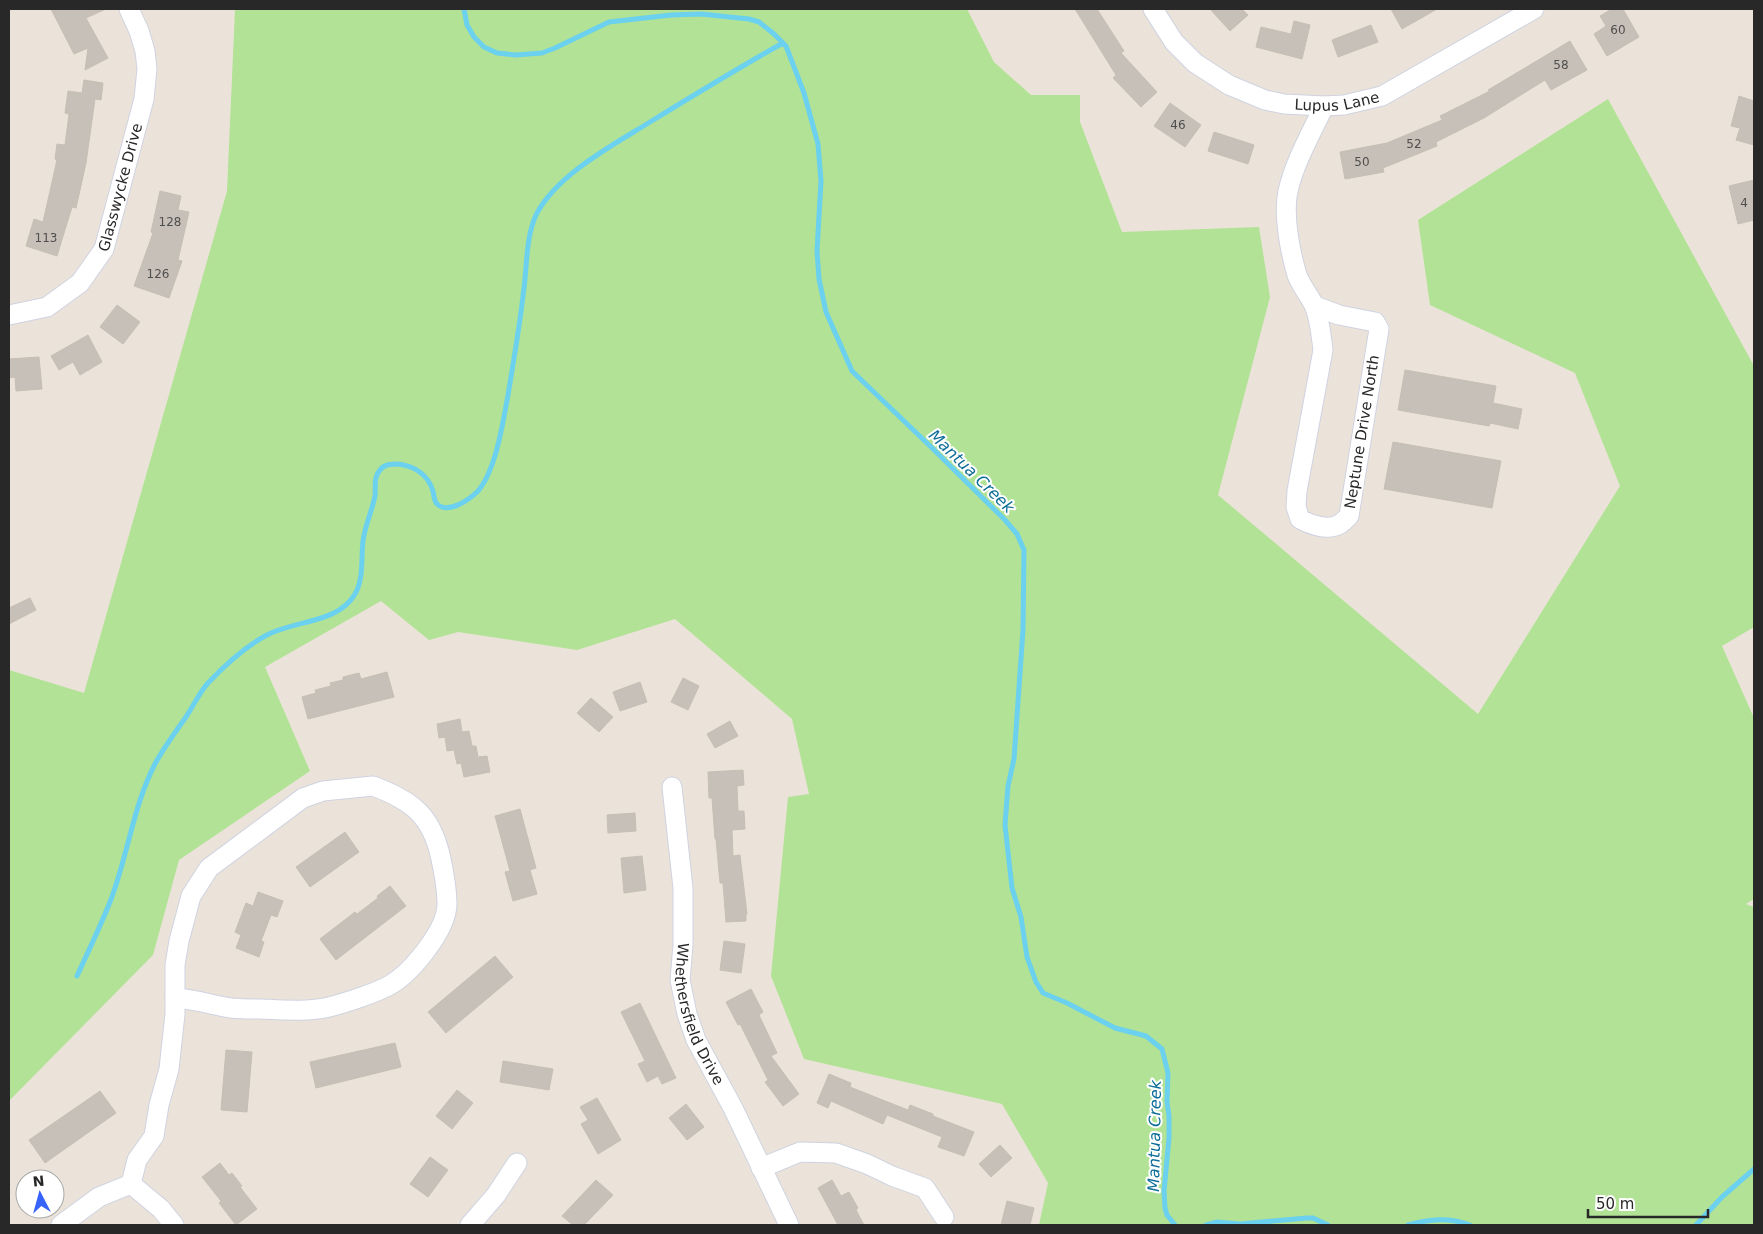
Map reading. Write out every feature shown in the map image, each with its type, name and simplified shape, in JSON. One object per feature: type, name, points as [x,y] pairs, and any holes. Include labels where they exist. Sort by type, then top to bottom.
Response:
[{"type":"street","name":"Glasswycke Drive","points":[[9,315],[47,307],[80,283],[104,249],[144,99],[147,69],[145,51],[139,31],[128,9]]},
{"type":"street","name":"Lupus Lane","points":[[1153,9],[1174,42],[1195,63],[1228,85],[1265,100],[1284,104],[1324,106],[1344,105],[1382,96],[1534,9]]},
{"type":"street","name":"Neptune Drive North","points":[[1314,306],[1339,315],[1375,322],[1379,329],[1349,516],[1339,525],[1328,527],[1310,525],[1300,519],[1296,507],[1323,350],[1320,327],[1314,306],[1298,276],[1290,242],[1286,209],[1288,189],[1293,174],[1324,106]]},
{"type":"street","points":[[131,1184],[137,1160],[154,1136],[159,1105],[169,1069],[175,1014],[175,998],[175,965],[179,941],[192,896],[209,868],[303,798],[323,791],[373,786],[396,795],[421,814],[432,831],[440,854],[447,905],[442,925],[426,950],[412,966],[390,985],[328,1008],[293,1010],[232,1008],[191,999],[175,998]]},
{"type":"street","name":"Whethersfield Drive","points":[[672,787],[683,888],[683,946],[680,980],[687,1014],[696,1040],[733,1108],[789,1225]]},
{"type":"street","points":[[761,1168],[800,1152],[836,1153],[925,1188],[944,1217]]},
{"type":"street","points":[[470,1225],[496,1195],[517,1163]]},
{"type":"street","points":[[61,1225],[99,1197],[131,1184]]},
{"type":"street","points":[[131,1184],[161,1209],[174,1225]]},
{"type":"green space","points":[[235,9],[967,9],[994,62],[1031,95],[1080,95],[1080,122],[1122,232],[1259,227],[1270,297],[1218,495],[1478,714],[1620,486],[1575,373],[1430,305],[1418,220],[1608,99],[1754,366],[1754,627],[1722,646],[1754,718],[1754,899],[1746,904],[1754,907],[1754,1225],[1039,1225],[1048,1183],[1002,1104],[804,1059],[771,976],[788,797],[809,794],[792,719],[675,619],[577,650],[458,632],[429,640],[381,601],[265,667],[310,771],[179,860],[153,955],[9,1101],[9,670],[84,693],[227,191]]},
{"type":"building","points":[[51,9],[106,9],[86,18],[108,58],[85,70],[88,48],[74,54]]},
{"type":"building","points":[[1075,9],[1097,9],[1124,51],[1121,53],[1157,92],[1141,107],[1113,78],[1116,75]]},
{"type":"building","points":[[1210,9],[1242,9],[1248,15],[1230,31]]},
{"type":"building","points":[[1391,9],[1437,9],[1402,29]]},
{"type":"building","points":[[1612,9],[1623,9],[1639,37],[1607,56],[1594,34],[1606,26],[1600,16]]},
{"type":"building","points":[[1294,21],[1310,25],[1302,59],[1256,47],[1261,27],[1291,34]]},
{"type":"building","points":[[1371,25],[1378,42],[1338,57],[1332,40]]},
{"type":"building","points":[[1570,41],[1587,70],[1551,90],[1545,80],[1484,118],[1436,142],[1437,146],[1383,168],[1384,172],[1345,179],[1340,152],[1387,143],[1442,120],[1440,116],[1490,91],[1488,90]]},
{"type":"building","points":[[84,80],[103,83],[101,100],[95,99],[86,163],[76,208],[72,207],[57,256],[26,246],[34,219],[43,222],[57,160],[55,159],[57,144],[65,145],[69,114],[65,113],[68,91],[82,93]]},
{"type":"building","points":[[1739,96],[1754,101],[1754,145],[1736,140],[1740,128],[1731,126]]},
{"type":"building","points":[[1170,103],[1201,125],[1185,147],[1154,126]]},
{"type":"building","points":[[1214,132],[1254,145],[1248,164],[1208,151]]},
{"type":"building","points":[[1754,180],[1754,220],[1738,224],[1729,186]]},
{"type":"building","points":[[160,191],[181,196],[178,210],[189,212],[178,260],[182,261],[169,298],[134,286],[153,233],[151,232]]},
{"type":"building","points":[[117,305],[140,322],[123,344],[100,327]]},
{"type":"building","points":[[88,335],[102,362],[80,375],[73,362],[59,370],[51,356]]},
{"type":"building","points":[[39,357],[42,389],[16,391],[15,377],[9,378],[9,359]]},
{"type":"building","points":[[1405,370],[1496,386],[1493,403],[1522,409],[1518,429],[1490,423],[1489,426],[1398,410]]},
{"type":"building","points":[[1393,442],[1501,461],[1492,508],[1384,489]]},
{"type":"building","points":[[30,598],[36,610],[9,624],[9,608]]},
{"type":"building","points":[[387,672],[394,697],[308,719],[302,697],[316,693],[315,690],[331,686],[330,683],[343,680],[343,677],[359,673],[361,679]]},
{"type":"building","points":[[683,678],[699,686],[688,710],[671,702]]},
{"type":"building","points":[[640,682],[647,702],[620,711],[613,692]]},
{"type":"building","points":[[591,698],[613,717],[599,732],[577,713]]},
{"type":"building","points":[[460,719],[462,732],[469,731],[472,746],[476,746],[478,757],[487,756],[490,772],[464,777],[461,763],[457,764],[454,750],[447,751],[445,737],[439,738],[437,724]]},
{"type":"building","points":[[730,721],[738,736],[715,748],[707,734]]},
{"type":"building","points":[[743,770],[744,785],[737,786],[738,811],[744,811],[745,829],[732,830],[733,856],[740,855],[747,914],[746,921],[726,922],[723,883],[720,883],[715,839],[712,798],[709,798],[708,772]]},
{"type":"building","points":[[520,809],[536,868],[530,870],[537,894],[513,901],[505,872],[510,871],[495,816]]},
{"type":"building","points":[[635,813],[636,831],[608,833],[607,815]]},
{"type":"building","points":[[345,832],[359,852],[310,887],[296,867]]},
{"type":"building","points":[[642,856],[646,890],[624,893],[621,858]]},
{"type":"building","points":[[390,886],[406,906],[336,960],[320,939],[355,912],[357,914]]},
{"type":"building","points":[[258,892],[283,901],[277,917],[271,915],[261,941],[264,942],[259,957],[236,948],[241,935],[235,932],[246,903],[253,906]]},
{"type":"building","points":[[724,941],[745,944],[741,973],[720,970]]},
{"type":"building","points":[[495,956],[513,977],[446,1033],[428,1012]]},
{"type":"building","points":[[751,989],[763,1012],[759,1015],[777,1053],[771,1056],[799,1094],[783,1106],[765,1082],[768,1080],[740,1024],[738,1025],[726,1002]]},
{"type":"building","points":[[640,1003],[676,1078],[662,1084],[658,1076],[647,1082],[638,1064],[645,1061],[621,1012]]},
{"type":"building","points":[[395,1043],[401,1067],[316,1088],[310,1062]]},
{"type":"building","points":[[226,1050],[252,1052],[247,1112],[221,1110]]},
{"type":"building","points":[[503,1061],[553,1069],[549,1090],[500,1082]]},
{"type":"building","points":[[829,1074],[851,1083],[850,1087],[908,1110],[910,1105],[974,1132],[964,1156],[938,1147],[942,1137],[887,1115],[883,1124],[831,1101],[828,1108],[817,1103]]},
{"type":"building","points":[[457,1090],[473,1103],[452,1129],[436,1116]]},
{"type":"building","points":[[100,1091],[116,1113],[45,1163],[29,1140]]},
{"type":"building","points":[[597,1098],[621,1140],[598,1154],[581,1124],[588,1120],[580,1107]]},
{"type":"building","points":[[686,1104],[704,1127],[687,1140],[669,1118]]},
{"type":"building","points":[[1000,1145],[1012,1158],[991,1177],[979,1164]]},
{"type":"building","points":[[430,1157],[448,1170],[428,1197],[410,1184]]},
{"type":"building","points":[[220,1163],[229,1175],[232,1173],[257,1209],[236,1225],[219,1203],[221,1201],[202,1177]]},
{"type":"building","points":[[596,1180],[613,1195],[584,1225],[573,1225],[562,1216]]},
{"type":"building","points":[[832,1180],[841,1196],[849,1192],[858,1208],[856,1210],[864,1225],[838,1225],[818,1188]]},
{"type":"building","points":[[1007,1201],[1034,1208],[1030,1225],[1001,1225]]},
{"type":"waterway","name":"Mantua Creek","points":[[464,9],[467,25],[474,37],[484,47],[497,53],[516,55],[542,53],[609,22],[671,15],[701,14],[749,19],[759,22],[786,46],[804,93],[818,144],[821,181],[817,251],[819,279],[826,312],[852,371],[1005,520],[1017,534],[1024,550],[1023,630],[1014,759],[1008,786],[1005,825],[1012,888],[1021,917],[1027,957],[1036,982],[1043,993],[1115,1028],[1146,1036],[1162,1049],[1168,1073],[1167,1102],[1169,1116],[1164,1191],[1165,1208],[1167,1215],[1175,1225]]},
{"type":"waterway","points":[[77,976],[110,902],[148,778],[163,750],[205,687],[242,651],[257,640],[276,631],[338,611],[355,594],[361,575],[364,535],[375,496],[376,479],[380,470],[386,465],[391,464],[404,465],[415,469],[428,480],[437,504],[447,508],[459,505],[470,498],[484,482],[494,459],[504,418],[519,328],[530,232],[536,215],[545,200],[571,174],[603,151],[783,43]]},
{"type":"waterway","points":[[1696,1225],[1722,1197],[1754,1169]]},
{"type":"waterway","name":"Mantua Creek","points":[[1206,1225],[1217,1222],[1240,1224],[1307,1218],[1313,1218],[1328,1225]]},
{"type":"waterway","name":"Mantua Creek","points":[[1408,1225],[1439,1220],[1462,1222],[1470,1225]]}]
